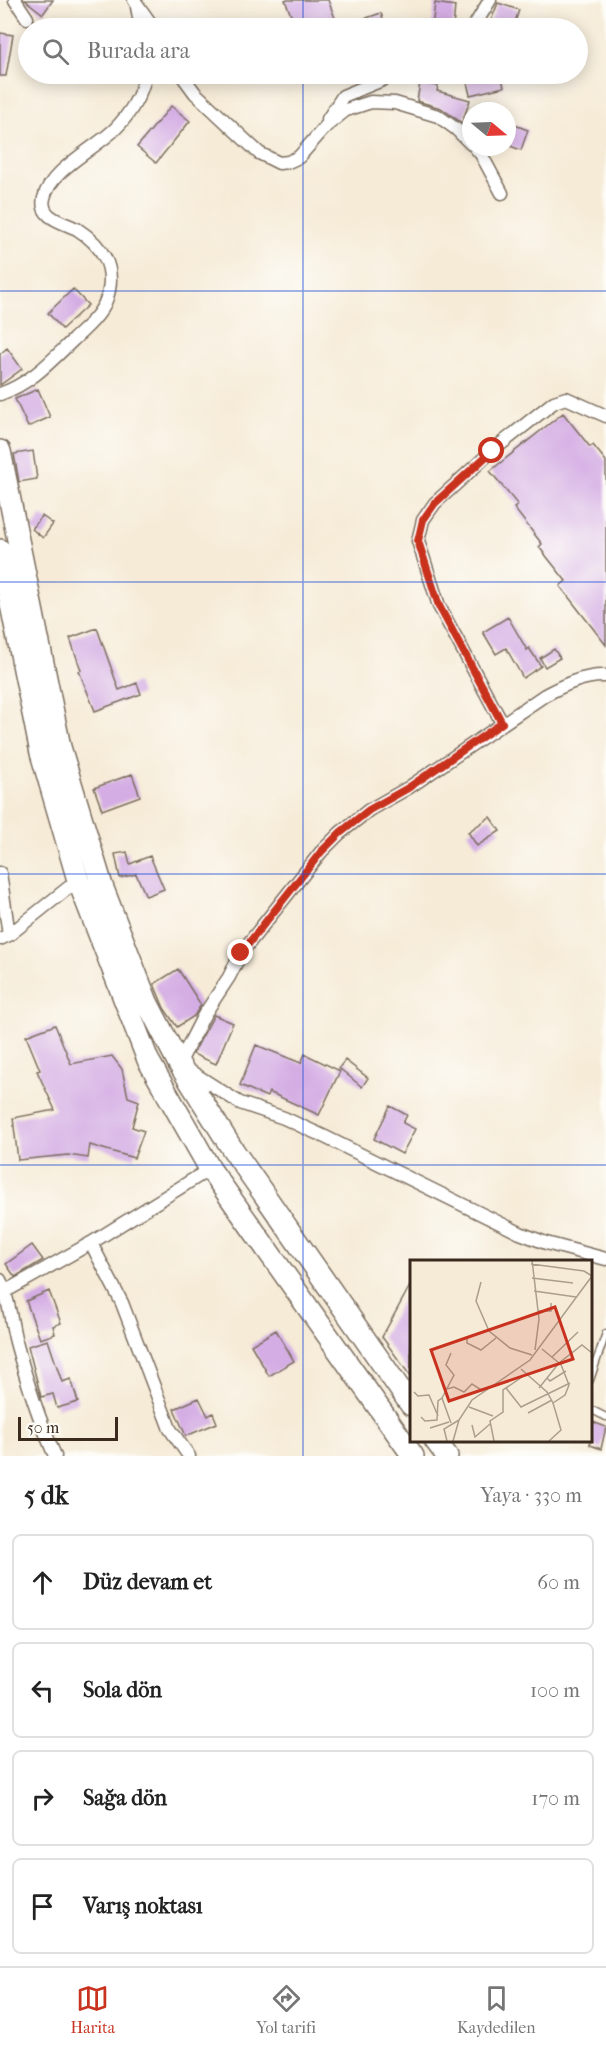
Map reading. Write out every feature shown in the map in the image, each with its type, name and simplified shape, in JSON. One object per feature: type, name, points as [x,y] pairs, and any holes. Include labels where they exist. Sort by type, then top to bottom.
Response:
[{"type":"highway","points":[[0,451],[60,747],[102,886],[147,1002],[179,1064],[231,1147],[410,1404]]},
{"type":"highway","points":[[0,550],[41,753],[78,880],[148,1060],[210,1169],[413,1456]]},
{"type":"highway","points":[[436,1441],[447,1456]]},
{"type":"street","points":[[15,0],[27,18]]},
{"type":"street","points":[[478,18],[490,0]]},
{"type":"street","points":[[135,2],[139,18]]},
{"type":"street","points":[[135,2],[147,18]]},
{"type":"street","points":[[0,394],[36,376],[101,310],[108,292],[111,273],[105,257],[94,242],[77,229],[50,217],[44,209],[44,197],[54,179],[102,141],[131,111],[143,84]]},
{"type":"street","points":[[188,84],[195,93],[259,153],[279,163],[299,157],[326,126],[346,110],[371,102],[394,103],[438,116],[462,135]]},
{"type":"street","points":[[326,126],[328,118],[344,96],[373,84]]},
{"type":"street","points":[[482,156],[502,193]]},
{"type":"street","points":[[502,723],[439,606],[418,541],[423,520],[435,503],[483,458],[554,402],[566,398],[606,416]]},
{"type":"street","points":[[606,676],[594,675],[567,684],[545,695],[408,788],[369,810],[340,833],[321,852],[241,953],[204,1015],[179,1064],[240,1103],[284,1118],[323,1136],[520,1233],[546,1243],[606,1259]]},
{"type":"street","points":[[0,873],[4,937]]},
{"type":"street","points":[[4,937],[78,880]]},
{"type":"street","points":[[55,1456],[29,1392],[4,1315],[3,1286],[91,1243],[210,1169]]},
{"type":"street","points":[[91,1243],[122,1303],[170,1429],[189,1456]]},
{"type":"lane","points":[[591,1377],[606,1333]]},
{"type":"lane","points":[[591,1410],[606,1417]]},
{"type":"building","points":[[25,0],[53,0],[43,14]]},
{"type":"building","points":[[285,0],[328,0],[335,18],[292,18]]},
{"type":"building","points":[[435,3],[455,6],[454,18],[433,18]]},
{"type":"building","points":[[498,3],[519,10],[516,18],[492,18]]},
{"type":"building","points":[[381,13],[383,18],[366,18]]},
{"type":"building","points":[[0,33],[13,35],[6,76],[0,76]]},
{"type":"building","points":[[420,84],[438,86],[437,91],[470,100],[462,102],[462,123],[441,108],[417,101]]},
{"type":"building","points":[[467,84],[503,84],[504,87],[470,95]]},
{"type":"building","points":[[171,106],[190,121],[156,163],[137,147]]},
{"type":"building","points":[[516,125],[528,130],[521,150],[516,148]]},
{"type":"building","points":[[73,289],[88,305],[62,329],[48,313]]},
{"type":"building","points":[[7,348],[22,369],[0,385],[0,354]]},
{"type":"building","points":[[38,389],[50,417],[28,427],[15,399]]},
{"type":"building","points":[[563,413],[590,447],[593,445],[606,461],[606,645],[560,586],[566,581],[539,547],[542,544],[514,508],[518,505],[490,471]]},
{"type":"building","points":[[33,451],[37,479],[19,482],[14,454]]},
{"type":"building","points":[[42,516],[53,524],[43,538],[32,529]]},
{"type":"building","points":[[508,617],[527,650],[529,648],[541,666],[523,678],[506,648],[496,654],[483,632]]},
{"type":"building","points":[[97,628],[119,690],[137,683],[141,694],[95,711],[79,671],[81,670],[70,638]]},
{"type":"building","points":[[554,649],[560,658],[545,667],[540,658]]},
{"type":"building","points":[[132,774],[140,796],[102,810],[94,788]]},
{"type":"building","points":[[490,817],[500,831],[477,846],[468,832]]},
{"type":"building","points":[[127,852],[130,864],[150,856],[164,889],[146,896],[136,874],[120,878],[115,854]]},
{"type":"building","points":[[178,969],[201,1005],[194,1016],[177,1027],[164,1008],[154,984]]},
{"type":"building","points":[[214,1015],[233,1023],[216,1064],[193,1054]]},
{"type":"building","points":[[55,1025],[71,1064],[112,1056],[122,1069],[128,1097],[139,1101],[132,1127],[144,1131],[134,1158],[90,1145],[88,1158],[68,1155],[18,1160],[13,1118],[55,1110],[37,1071],[40,1070],[26,1036]]},
{"type":"building","points":[[256,1045],[301,1063],[305,1054],[340,1071],[319,1115],[269,1092],[267,1097],[240,1085]]},
{"type":"building","points":[[345,1060],[368,1078],[362,1087],[339,1068]]},
{"type":"building","points":[[390,1106],[407,1115],[403,1123],[415,1129],[402,1154],[374,1139]]},
{"type":"building","points":[[32,1245],[43,1260],[15,1277],[6,1264]]},
{"type":"building","points":[[410,1286],[410,1376],[382,1337]]},
{"type":"building","points":[[49,1291],[61,1323],[53,1326],[55,1334],[40,1339],[26,1301]]},
{"type":"building","points":[[276,1330],[294,1361],[269,1376],[251,1345]]},
{"type":"building","points":[[48,1340],[62,1382],[71,1379],[78,1402],[57,1408],[53,1394],[41,1397],[28,1346]]},
{"type":"building","points":[[199,1398],[208,1416],[213,1413],[217,1423],[186,1436],[174,1409]]},
{"type":"building","points":[[591,1421],[606,1427],[601,1449],[590,1445]]},
{"type":"route","points":[[241,953],[321,852],[340,833],[369,810],[408,788],[502,723],[439,606],[418,541],[423,520],[435,503],[492,451]]}]
